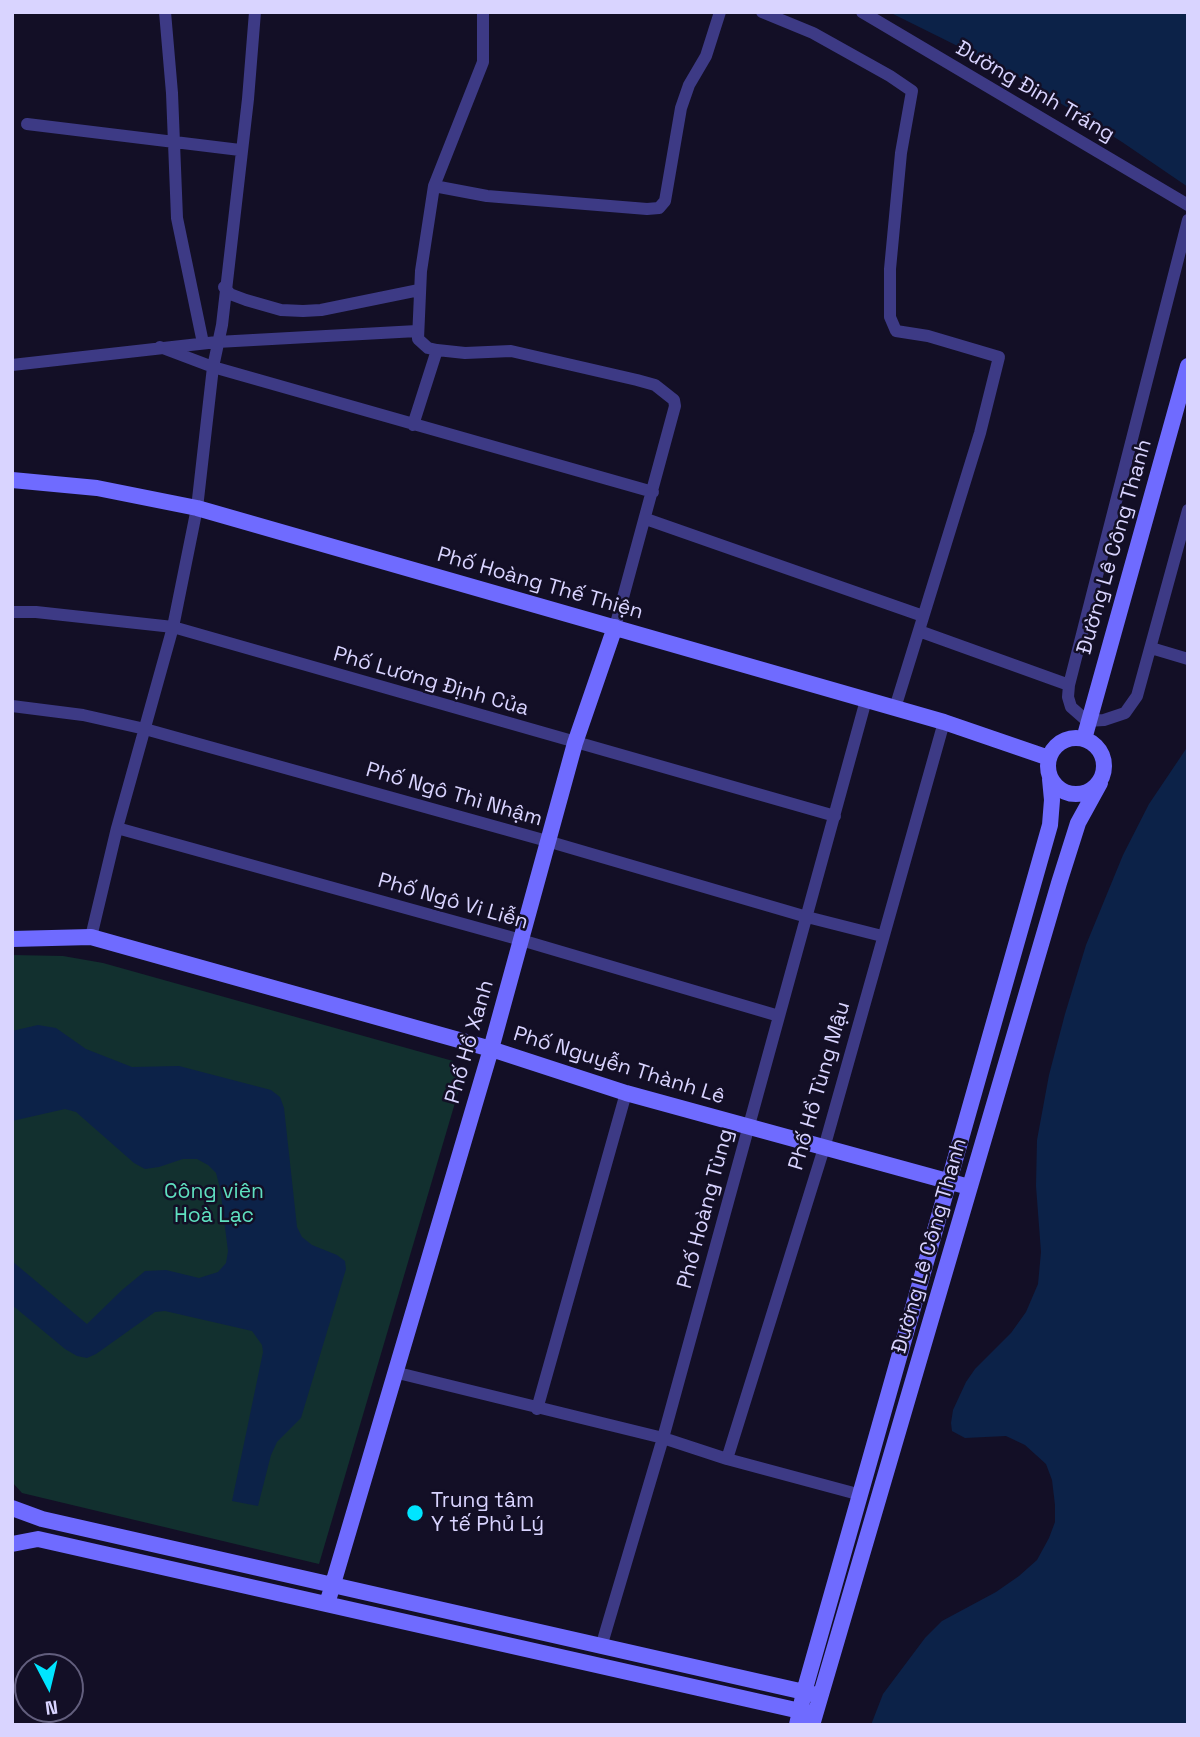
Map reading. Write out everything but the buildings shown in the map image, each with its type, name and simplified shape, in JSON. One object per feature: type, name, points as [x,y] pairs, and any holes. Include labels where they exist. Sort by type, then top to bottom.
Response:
[{"type":"street","points":[[165,12],[175,143],[177,218],[203,343]]},
{"type":"street","points":[[91,937],[117,828],[173,627],[197,509],[213,368],[222,325],[240,150],[248,99],[255,12]]},
{"type":"street","points":[[413,425],[437,350],[424,345],[418,339],[417,331],[419,290],[434,186],[483,62],[483,12]]},
{"type":"street","points":[[434,186],[487,196],[659,208],[665,201],[681,108],[689,85],[706,56],[720,12]]},
{"type":"street","points":[[762,12],[813,33],[912,91],[901,153],[890,269],[890,317],[896,331],[928,336],[999,357],[980,433],[895,708]]},
{"type":"street","name":"Đường Đinh Tráng","points":[[862,12],[1188,205]]},
{"type":"street","points":[[27,124],[240,150]]},
{"type":"street","points":[[1188,220],[1069,685],[1071,707],[1087,721],[1104,720],[1125,713],[1137,696],[1188,510]]},
{"type":"street","points":[[225,287],[230,294],[246,300],[281,310],[303,311],[321,310],[419,290]]},
{"type":"street","points":[[12,365],[203,343],[417,331]]},
{"type":"street","points":[[160,347],[213,368],[653,492]]},
{"type":"street","name":"Phố Hồ Xanh","points":[[327,1604],[491,1049],[575,743],[615,627],[675,406],[670,395],[655,385],[512,351],[465,353],[437,350]]},
{"type":"street","name":"Đường Lê Công Thanh","points":[[1084,739],[1188,366]]},
{"type":"street","name":"Phố Hoàng Thế Thiện","points":[[12,480],[97,488],[197,509],[944,722],[1049,758]]},
{"type":"street","points":[[646,519],[923,616]]},
{"type":"street","name":"Phố Lương Định Của","points":[[12,612],[36,612],[173,627],[835,816]]},
{"type":"street","points":[[919,631],[1069,685]]},
{"type":"street","points":[[1151,648],[1188,659]]},
{"type":"street","name":"Phố Hoàng Tùng","points":[[601,1647],[663,1438],[866,700]]},
{"type":"street","name":"Phố Ngô Thì Nhậm","points":[[12,706],[83,715],[145,729],[882,936]]},
{"type":"street","name":"Phố Hồ Tùng Mậu","points":[[727,1459],[824,1148],[944,722]]},
{"type":"street","points":[[1084,739],[1099,749],[1103,757],[1104,774],[1093,790],[1074,795],[1064,792],[1050,779],[1049,758],[1058,745],[1066,740],[1084,739]]},
{"type":"street","name":"Đường Lê Công Thanh","points":[[806,1719],[861,1495],[1050,825],[1050,779]]},
{"type":"street","name":"Đường Lê Công Thanh","points":[[811,1694],[969,1187],[1078,822],[1100,783]]},
{"type":"street","name":"Phố Ngô Vi Liễn","points":[[117,828],[520,940],[779,1016]]},
{"type":"street","name":"Phố Nguyễn Thành Lê","points":[[12,939],[91,937],[491,1049],[626,1093],[969,1187]]},
{"type":"street","points":[[537,1409],[626,1093]]},
{"type":"street","points":[[394,1372],[663,1438],[727,1459],[861,1495]]},
{"type":"street","points":[[12,1508],[42,1519],[811,1694]]},
{"type":"street","points":[[12,1544],[38,1539],[597,1665],[806,1719]]},
{"type":"street","points":[[597,1665],[601,1647]]},
{"type":"green space","name":"Công viên Hoà Lạc","points":[[12,955],[63,956],[103,963],[453,1061],[462,1079],[319,1564],[22,1493],[12,1482]]},
{"type":"water","points":[[889,12],[1188,12],[1188,187],[1014,74]]},
{"type":"water","points":[[1188,746],[1188,1725],[871,1725],[883,1694],[925,1638],[942,1621],[996,1592],[1037,1560],[1055,1522],[1052,1480],[1046,1464],[1025,1445],[1006,1436],[965,1438],[952,1431],[953,1410],[975,1369],[1011,1333],[1026,1312],[1038,1284],[1041,1252],[1036,1186],[1037,1140],[1049,1075],[1065,1014],[1086,945],[1123,855],[1149,804]]},
{"type":"water","points":[[38,1025],[56,1028],[86,1049],[132,1067],[179,1066],[271,1090],[280,1097],[284,1108],[297,1227],[302,1237],[312,1245],[345,1261],[346,1269],[301,1418],[277,1442],[258,1506],[232,1501],[263,1352],[262,1345],[252,1331],[165,1311],[155,1312],[87,1358],[65,1349],[12,1305],[12,1261],[87,1324],[145,1271],[166,1270],[199,1278],[218,1272],[226,1263],[228,1251],[220,1188],[216,1173],[208,1165],[197,1159],[183,1159],[145,1169],[134,1163],[76,1112],[65,1109],[12,1121],[12,1031]]},
{"type":"place","name":"Trung tâm Y tế Phủ Lý","points":[[415,1513]]}]
